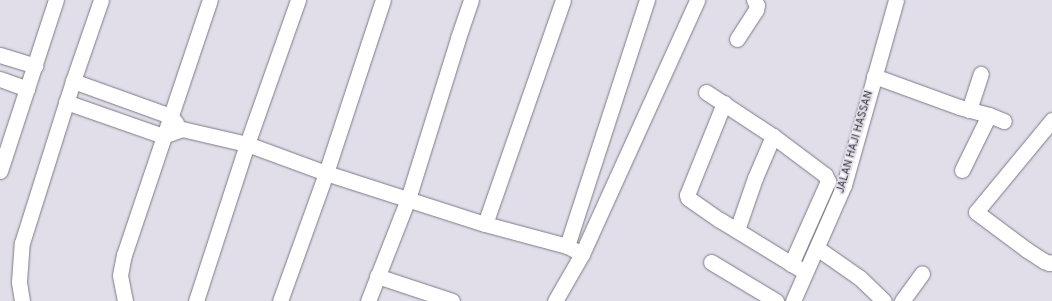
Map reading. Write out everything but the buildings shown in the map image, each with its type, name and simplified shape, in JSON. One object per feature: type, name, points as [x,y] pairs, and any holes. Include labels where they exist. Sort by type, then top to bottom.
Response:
[{"type":"street","points":[[0,172],[56,0]]},
{"type":"street","points":[[22,301],[19,282],[22,243],[66,102],[101,0]]},
{"type":"street","points":[[125,301],[120,275],[124,255],[210,0]]},
{"type":"street","points":[[196,301],[247,144],[298,0]]},
{"type":"street","points":[[280,301],[326,173],[383,0]]},
{"type":"street","points":[[368,301],[408,199],[471,0]]},
{"type":"street","points":[[485,224],[563,0]]},
{"type":"street","points":[[567,246],[647,0]]},
{"type":"street","points":[[555,301],[582,254],[697,0]]},
{"type":"street","points":[[736,39],[756,10],[757,5],[754,0]]},
{"type":"street","name":"JALAN HAJI HASSAN","points":[[794,300],[844,185],[896,0]]},
{"type":"street","points":[[0,55],[35,66]]},
{"type":"street","points":[[969,110],[981,74]]},
{"type":"street","points":[[874,76],[924,95],[1004,121]]},
{"type":"street","points":[[0,79],[27,89]]},
{"type":"street","points":[[73,81],[170,116],[182,129]]},
{"type":"street","points":[[706,92],[773,136],[820,170],[828,181],[792,264]]},
{"type":"street","points":[[66,102],[163,136],[182,129],[247,144],[326,173],[485,224],[567,246],[582,254]]},
{"type":"street","points":[[724,103],[687,195],[688,198],[805,272]]},
{"type":"street","points":[[962,170],[989,115]]},
{"type":"street","points":[[1052,120],[976,212],[1027,250],[1044,261],[1050,263],[1052,262]]},
{"type":"street","points":[[738,230],[755,178],[773,136]]},
{"type":"street","points":[[817,248],[860,278],[884,301]]},
{"type":"street","points":[[712,262],[776,301]]},
{"type":"street","points":[[902,301],[922,273]]},
{"type":"street","points":[[377,276],[452,301]]}]
